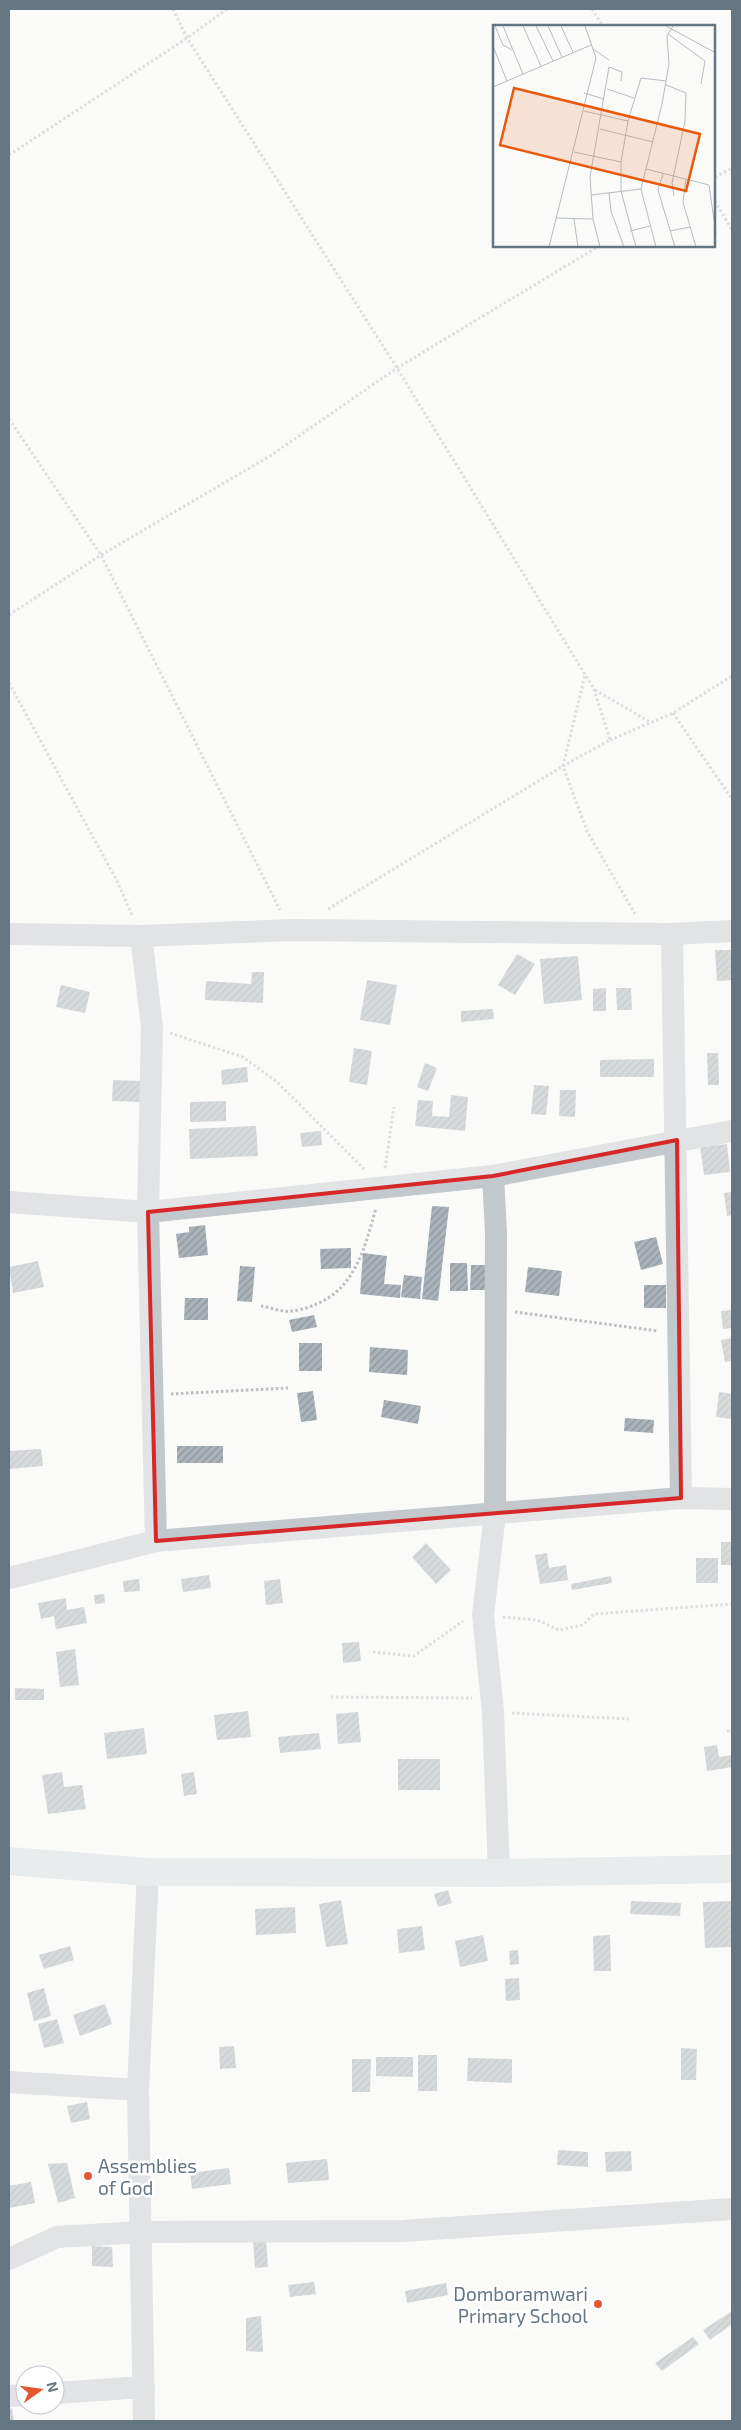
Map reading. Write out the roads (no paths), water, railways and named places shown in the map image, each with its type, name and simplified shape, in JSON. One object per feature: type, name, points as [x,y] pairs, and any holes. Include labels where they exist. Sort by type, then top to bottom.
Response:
[{"type":"street","points":[[9,934],[141,936],[291,930],[645,932],[672,934],[732,931]]},
{"type":"street","points":[[672,934],[677,1140],[681,1498]]},
{"type":"street","points":[[141,936],[152,1027],[148,1212],[156,1541]]},
{"type":"street","points":[[9,1202],[148,1212],[382,1186],[493,1176],[732,1131]]},
{"type":"street","points":[[493,1176],[496,1233],[495,1514],[483,1615],[491,1704],[499,1873]]},
{"type":"street","points":[[9,1578],[156,1541],[681,1498],[732,1499]]},
{"type":"street","points":[[9,1861],[148,1872],[499,1873],[732,1869]]},
{"type":"street","points":[[144,2421],[138,2090],[148,1872]]},
{"type":"street","points":[[9,2082],[138,2090]]},
{"type":"street","points":[[9,2259],[57,2237],[141,2232],[402,2231],[732,2209]]},
{"type":"street","points":[[65,2392],[144,2388]]},
{"type":"place","name":"Assemblies of God","points":[[88,2176]]},
{"type":"place","name":"Domboramwari Primary School","points":[[598,2304]]}]
